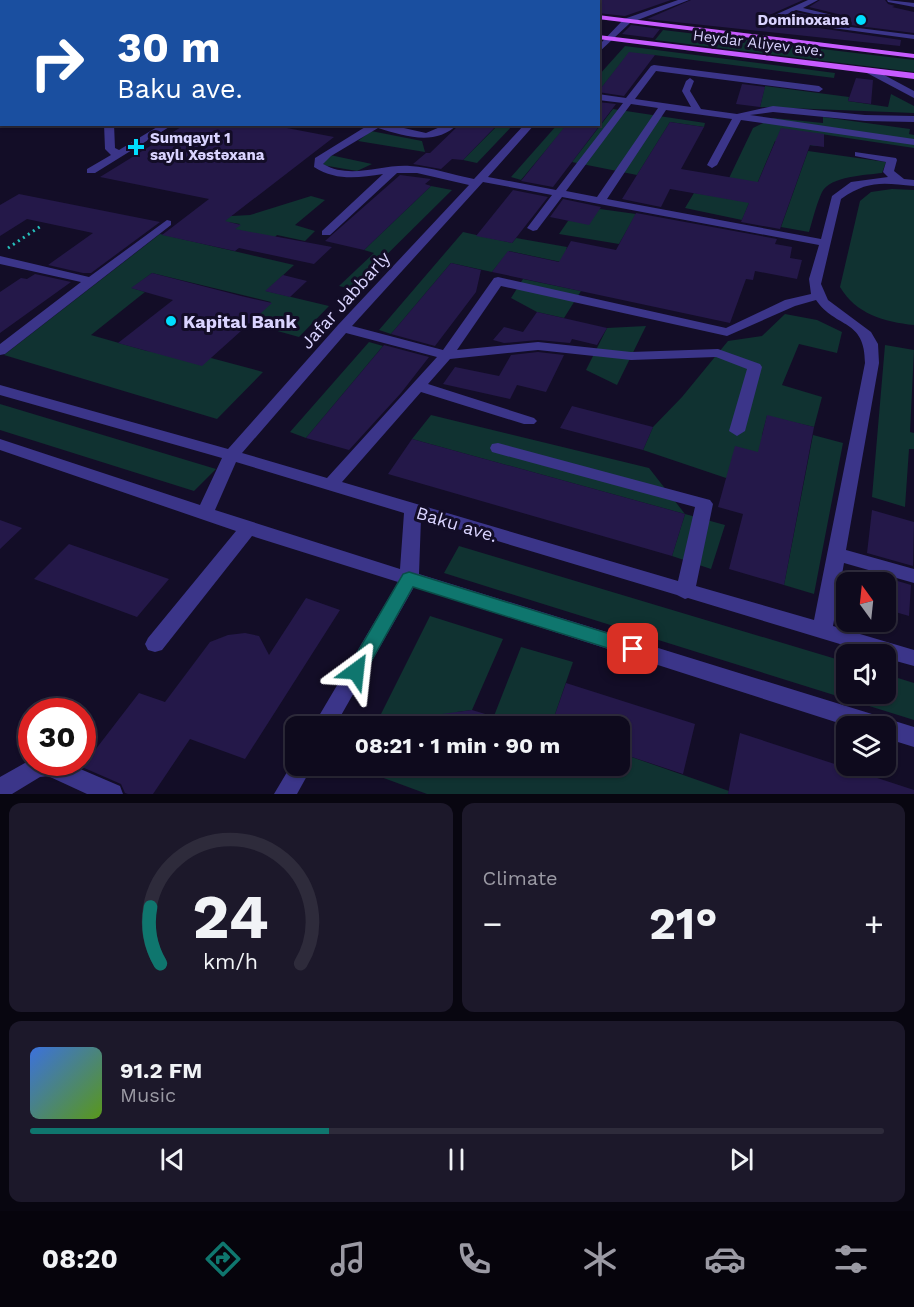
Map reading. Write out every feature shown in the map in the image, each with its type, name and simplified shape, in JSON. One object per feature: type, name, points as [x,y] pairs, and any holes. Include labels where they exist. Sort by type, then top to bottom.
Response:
[{"type":"main road","name":"Heydar Aliyev ave.","points":[[600,17],[914,56]]},
{"type":"main road","name":"Heydar Aliyev ave.","points":[[600,37],[914,76]]},
{"type":"street","points":[[600,49],[627,21],[685,0]]},
{"type":"street","points":[[814,0],[770,19],[914,37]]},
{"type":"street","points":[[891,0],[914,5]]},
{"type":"street","points":[[795,8],[845,19]]},
{"type":"street","points":[[533,228],[654,68],[819,89]]},
{"type":"street","points":[[870,71],[914,95]]},
{"type":"street","points":[[690,81],[686,90],[698,111]]},
{"type":"street","points":[[890,82],[914,85]]},
{"type":"street","points":[[600,97],[914,142]]},
{"type":"street","points":[[600,201],[664,106]]},
{"type":"street","points":[[712,165],[738,117],[762,109],[836,116],[914,119]]},
{"type":"street","points":[[834,131],[836,116]]},
{"type":"street","points":[[108,126],[110,148],[119,155]]},
{"type":"street","points":[[91,171],[167,126]]},
{"type":"street","points":[[375,126],[327,154],[319,160],[318,165],[324,170],[357,174],[411,169],[558,193],[826,243]]},
{"type":"street","points":[[381,126],[430,137],[444,133],[452,126]]},
{"type":"street","name":"Jafar Jabbarly","points":[[205,513],[231,455],[343,328],[529,126]]},
{"type":"street","points":[[859,154],[892,160],[888,172],[908,182]]},
{"type":"street","points":[[326,233],[395,169]]},
{"type":"street","points":[[822,630],[872,363],[871,344],[859,327],[818,296],[815,281],[836,198],[855,184],[887,180],[908,182]]},
{"type":"street","points":[[0,351],[167,224]]},
{"type":"street","points":[[0,260],[91,281]]},
{"type":"street","points":[[330,485],[446,355],[498,281],[728,332],[790,303],[818,296]]},
{"type":"street","points":[[343,328],[446,355],[538,346],[631,356],[718,353],[755,367],[737,431]]},
{"type":"street","points":[[419,386],[530,421]]},
{"type":"street","name":"Baku ave.","points":[[0,390],[231,455],[685,592],[914,658]]},
{"type":"street","points":[[0,444],[248,528],[847,716]]},
{"type":"street","points":[[498,448],[704,504],[685,592]]},
{"type":"street","points":[[330,716],[409,579],[413,511]]},
{"type":"street","points":[[155,644],[248,528]]},
{"type":"street","points":[[836,554],[914,576]]},
{"type":"street","points":[[896,731],[914,737]]},
{"type":"street","points":[[0,789],[37,767],[49,766],[112,794]]},
{"type":"street","points":[[285,794],[296,776]]},
{"type":"path","points":[[0,253],[41,226]]},
{"type":"green space","points":[[663,30],[914,60],[914,72],[655,40]]},
{"type":"green space","points":[[625,46],[835,73],[834,78],[654,55],[625,58],[600,90],[600,74]]},
{"type":"green space","points":[[765,86],[849,97],[848,101],[888,107],[891,94],[914,106],[914,113],[760,107]]},
{"type":"green space","points":[[613,109],[705,123],[704,127],[670,122],[637,175],[572,162]]},
{"type":"green space","points":[[823,117],[910,129],[909,134],[914,135],[914,148],[821,134],[817,146],[775,141],[742,220],[685,208],[694,193],[720,197],[753,128],[773,118],[823,123]]},
{"type":"green space","points":[[497,126],[512,126],[477,163],[463,160]]},
{"type":"green space","points":[[556,126],[566,126],[521,180],[511,177]]},
{"type":"green space","points":[[371,131],[422,141],[425,152],[358,141]]},
{"type":"green space","points":[[808,151],[886,162],[882,173],[841,179],[826,187],[820,197],[809,232],[781,227]]},
{"type":"green space","points":[[330,155],[372,164],[357,171],[322,165]]},
{"type":"green space","points":[[431,186],[452,190],[352,289],[339,286],[374,253],[364,250]]},
{"type":"green space","points":[[892,189],[914,190],[914,325],[892,322],[872,315],[854,304],[840,287],[860,201],[871,192]]},
{"type":"green space","points":[[311,196],[325,200],[295,225],[315,231],[305,241],[277,235],[274,238],[225,237],[240,224],[228,222],[221,227],[207,210],[232,216],[250,215]]},
{"type":"green space","points":[[600,209],[636,214],[619,244],[559,234],[568,221]]},
{"type":"green space","points":[[463,232],[512,243],[516,238],[567,247],[566,250],[594,269],[509,251],[492,272],[451,263],[391,334],[379,330]]},
{"type":"green space","points":[[160,234],[294,265],[266,291],[329,306],[299,337],[249,323],[271,302],[152,273],[132,288],[145,292],[91,335],[147,351],[211,358],[263,372],[217,419],[4,355]]},
{"type":"green space","points":[[523,279],[581,291],[564,318],[537,312],[511,298]]},
{"type":"green space","points":[[785,314],[817,320],[842,332],[837,353],[799,344],[782,385],[822,397],[814,427],[767,416],[762,435],[782,440],[726,478],[643,450],[653,427],[682,397],[728,341],[762,336]]},
{"type":"green space","points":[[646,326],[617,385],[586,370],[607,328]]},
{"type":"green space","points":[[369,342],[383,346],[306,438],[290,432]]},
{"type":"green space","points":[[885,345],[914,350],[910,432],[914,433],[914,449],[909,449],[905,507],[872,497]]},
{"type":"green space","points":[[0,404],[216,469],[194,491],[0,430]]},
{"type":"green space","points":[[431,415],[649,468],[685,514],[412,439]]},
{"type":"green space","points":[[813,435],[843,443],[814,594],[784,585]]},
{"type":"green space","points":[[685,514],[725,525],[711,569],[672,556]]},
{"type":"green space","points":[[459,546],[836,659],[836,696],[444,573]]},
{"type":"green space","points":[[430,616],[503,639],[472,710],[457,712],[452,716],[380,716]]},
{"type":"green space","points":[[521,647],[573,662],[554,716],[494,716]]},
{"type":"green space","points":[[896,677],[914,683],[914,720],[863,704],[896,704]]},
{"type":"green space","points":[[630,756],[729,791],[728,794],[427,794],[378,776],[472,778],[480,776],[630,776]]},
{"type":"building","points":[[600,0],[671,0],[625,16],[600,13]]},
{"type":"building","points":[[691,0],[803,0],[765,17],[764,20],[901,40],[900,46],[647,19]]},
{"type":"building","points":[[820,0],[885,0],[888,4],[895,6],[892,7],[914,12],[914,33],[787,17],[796,12],[844,23],[851,20],[850,17],[809,7]]},
{"type":"building","points":[[631,25],[660,29],[653,38],[622,34]]},
{"type":"building","points":[[629,52],[655,55],[624,96],[600,92]]},
{"type":"building","points":[[856,78],[873,80],[871,104],[848,101]]},
{"type":"building","points":[[742,84],[765,87],[760,107],[736,104]]},
{"type":"building","points":[[600,102],[616,104],[600,125]]},
{"type":"building","points":[[670,122],[704,127],[681,169],[758,182],[781,128],[824,134],[824,147],[810,145],[780,229],[741,222],[749,203],[670,189],[661,207],[622,199]]},
{"type":"building","points":[[183,126],[276,126],[334,137],[225,221],[241,225],[235,229],[332,247],[314,264],[239,248],[235,251],[162,235],[209,199],[100,177]]},
{"type":"building","points":[[458,126],[496,126],[463,160],[452,159],[441,169],[413,164],[426,153],[430,153]]},
{"type":"building","points":[[565,126],[599,126],[553,187],[521,181]]},
{"type":"building","points":[[400,175],[431,179],[425,184],[431,186],[364,250],[325,241]]},
{"type":"building","points":[[513,190],[548,197],[512,243],[476,236]]},
{"type":"building","points":[[19,194],[160,222],[91,273],[83,273],[48,265],[93,233],[27,219],[0,236],[0,205]]},
{"type":"building","points":[[563,199],[601,207],[589,225],[550,217]]},
{"type":"building","points":[[636,213],[777,239],[775,244],[792,247],[790,258],[802,260],[797,279],[755,271],[753,280],[746,279],[730,323],[492,272],[508,251],[559,262],[571,241],[616,250]]},
{"type":"building","points":[[451,263],[481,270],[476,292],[435,346],[391,334]]},
{"type":"building","name":"Kapital Bank","points":[[152,273],[272,303],[202,366],[118,343],[173,300],[131,288]]},
{"type":"building","points":[[35,274],[71,282],[0,333],[0,292],[21,278],[27,279]]},
{"type":"building","points":[[283,275],[307,281],[290,297],[265,291]]},
{"type":"building","points":[[537,312],[607,328],[597,345],[572,339],[570,343],[538,340],[504,343],[493,340],[504,327],[523,332]]},
{"type":"building","points":[[384,345],[429,357],[401,393],[349,450],[306,438]]},
{"type":"building","points":[[538,352],[564,355],[546,392],[517,385],[510,399],[443,384],[455,367],[499,376],[511,355]]},
{"type":"building","points":[[572,406],[653,427],[643,450],[560,428]]},
{"type":"building","points":[[767,415],[814,427],[784,585],[729,569],[743,514],[718,507],[735,446],[758,452]]},
{"type":"building","points":[[412,439],[685,514],[672,556],[388,474]]},
{"type":"building","points":[[872,510],[914,522],[913,566],[867,553]]},
{"type":"building","points":[[0,520],[22,528],[0,549]]},
{"type":"building","points":[[69,544],[169,579],[137,617],[34,579]]},
{"type":"building","points":[[896,581],[911,585],[909,616],[896,612]]},
{"type":"building","points":[[306,598],[340,610],[245,759],[190,739],[153,794],[125,793],[121,784],[96,773],[96,749],[139,693],[165,702],[210,642],[228,635],[245,633],[259,636],[269,655]]},
{"type":"building","points":[[566,683],[695,724],[683,774],[630,756],[630,716],[554,716]]},
{"type":"building","points":[[472,710],[492,716],[427,716]]},
{"type":"building","points":[[740,733],[836,764],[836,776],[871,776],[914,790],[914,794],[728,794]]},
{"type":"place","name":"Dominoxana","points":[[861,20]]},
{"type":"place","name":"Sumqayıt 1 saylı Xəstəxana","points":[[136,147]]},
{"type":"place","name":"Kapital Bank","points":[[171,321]]},
{"type":"route","points":[[356,671],[409,579],[633,649]]}]
